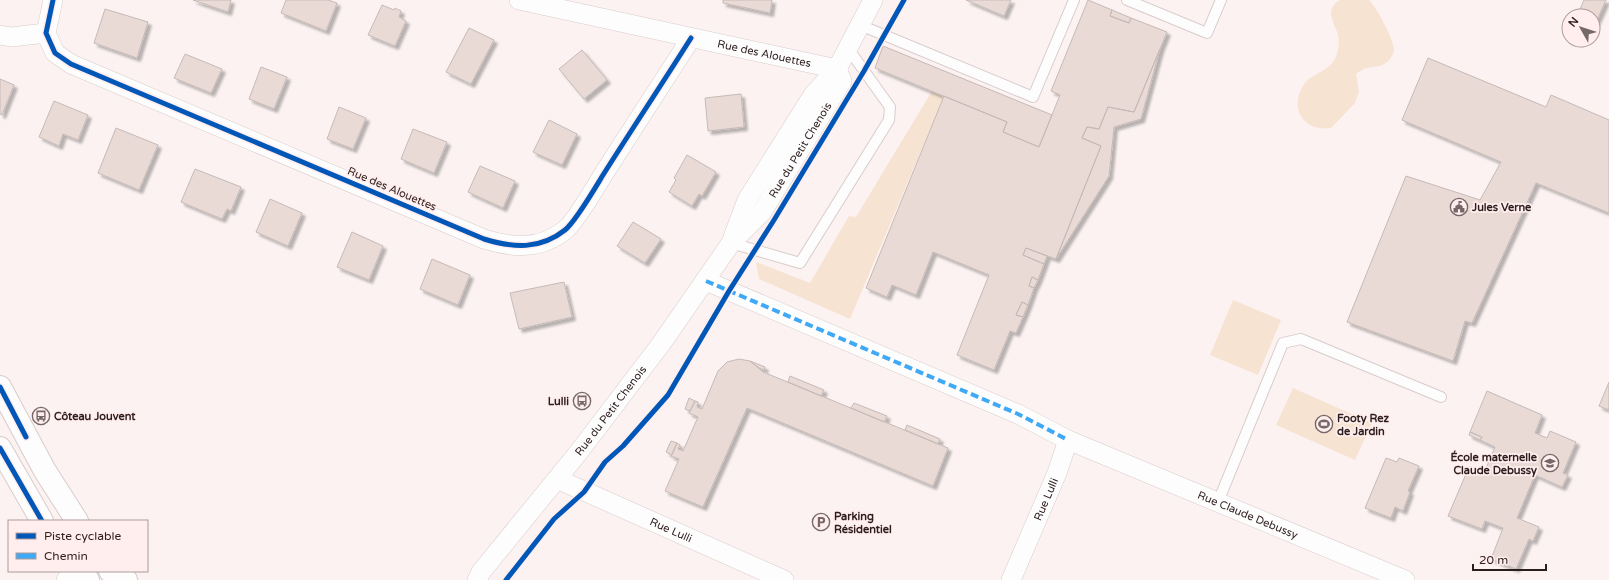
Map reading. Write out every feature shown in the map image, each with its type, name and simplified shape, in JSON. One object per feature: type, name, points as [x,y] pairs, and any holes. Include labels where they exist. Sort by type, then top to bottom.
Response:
[{"type":"street","points":[[0,35],[11,37],[46,34],[53,0]]},
{"type":"street","name":"Rue des Alouettes","points":[[519,0],[837,69]]},
{"type":"street","name":"Rue du Petit Chenois","points":[[476,577],[557,479],[661,344],[706,281],[731,243],[747,200],[813,95],[837,69],[847,47],[873,0]]},
{"type":"street","name":"Rue des Alouettes","points":[[46,34],[55,53],[70,64],[484,239],[504,246],[525,246],[544,242],[566,229],[586,201],[691,38]]},
{"type":"street","points":[[706,281],[1018,414],[1068,440]]},
{"type":"street","points":[[0,387],[45,471],[76,520]]},
{"type":"street","name":"Rue Claude Debussy","points":[[1068,440],[1092,448],[1405,580]]},
{"type":"street","name":"Rue Lulli","points":[[1011,580],[1057,473],[1068,440]]},
{"type":"street","points":[[0,448],[41,520]]},
{"type":"street","name":"Rue Lulli","points":[[557,479],[784,580]]},
{"type":"street","points":[[66,580],[74,572]]},
{"type":"street","points":[[80,572],[88,580]]},
{"type":"street","points":[[112,572],[126,580]]},
{"type":"street","points":[[119,572],[126,580]]},
{"type":"lane","points":[[860,25],[1033,97],[1074,0]]},
{"type":"lane","points":[[1127,0],[1207,33],[1221,0]]},
{"type":"lane","points":[[731,243],[800,263],[889,120],[890,108],[847,47]]},
{"type":"lane","points":[[1218,502],[1283,343],[1301,339],[1442,397]]},
{"type":"shaded area","points":[[1340,0],[1369,0],[1376,9],[1388,31],[1394,51],[1389,60],[1384,64],[1369,67],[1356,74],[1359,92],[1355,103],[1331,128],[1321,128],[1307,123],[1302,117],[1298,103],[1299,95],[1303,86],[1311,77],[1326,68],[1334,60],[1338,49],[1339,39],[1331,12],[1335,4]]},
{"type":"shaded area","points":[[932,91],[944,96],[850,319],[759,279],[756,262],[810,283],[849,216],[856,217]]},
{"type":"shaded area","points":[[1233,300],[1281,320],[1258,375],[1210,355]]},
{"type":"shaded area","name":"Footy Rez de Jardin","points":[[1293,388],[1372,423],[1355,460],[1276,425]]},
{"type":"building","points":[[193,0],[231,0],[228,12]]},
{"type":"building","points":[[286,0],[328,0],[337,3],[326,31],[281,13]]},
{"type":"building","points":[[723,0],[772,0],[770,13],[723,3]]},
{"type":"building","points":[[966,0],[1011,0],[1004,16]]},
{"type":"building","points":[[1088,0],[1112,10],[1110,16],[1129,23],[1131,18],[1167,32],[1134,112],[1108,107],[1099,129],[1087,127],[1082,138],[1101,146],[1056,259],[1026,248],[1023,255],[1044,264],[1038,280],[1032,277],[1029,286],[1034,288],[1028,305],[1022,302],[1016,315],[1023,317],[1016,333],[1010,331],[994,370],[957,355],[989,275],[933,252],[916,295],[892,285],[887,297],[866,288],[944,96],[1007,122],[1003,132],[1039,147],[1060,95],[1051,91]]},
{"type":"building","points":[[1584,0],[1606,0],[1601,11],[1601,8],[1580,8]]},
{"type":"building","points":[[382,5],[401,11],[399,17],[406,21],[395,46],[368,35]]},
{"type":"building","points":[[105,9],[148,22],[137,58],[94,43]]},
{"type":"building","points":[[1112,10],[1131,18],[1129,23],[1110,16]]},
{"type":"building","points":[[469,28],[494,40],[471,84],[446,72]]},
{"type":"building","points":[[883,46],[1052,115],[1039,147],[1003,132],[1007,122],[875,68]]},
{"type":"building","points":[[1160,49],[1141,119],[1114,127],[1109,176],[1056,259],[1101,146],[1082,138],[1087,127],[1099,129],[1108,107],[1134,112]]},
{"type":"building","points":[[582,50],[607,80],[584,99],[559,69]]},
{"type":"building","points":[[185,54],[222,69],[211,93],[174,78]]},
{"type":"building","name":"Jules Verne","points":[[1428,58],[1546,107],[1551,95],[1609,120],[1609,213],[1536,183],[1472,323],[1465,321],[1453,361],[1347,322],[1406,176],[1480,200],[1501,162],[1402,120]]},
{"type":"building","points":[[261,67],[287,77],[274,109],[249,99]]},
{"type":"building","points":[[0,79],[14,85],[2,115],[0,114]]},
{"type":"building","points":[[741,94],[744,127],[708,131],[705,98]]},
{"type":"building","points":[[54,101],[88,115],[78,140],[63,134],[59,146],[39,137]]},
{"type":"building","points":[[339,107],[366,118],[353,149],[327,139]]},
{"type":"building","points":[[549,120],[577,134],[562,165],[533,152]]},
{"type":"building","points":[[116,128],[158,145],[139,190],[98,173]]},
{"type":"building","points":[[413,129],[447,142],[434,173],[401,159]]},
{"type":"building","points":[[687,155],[716,172],[702,196],[699,194],[692,206],[669,192],[676,180],[674,178]]},
{"type":"building","points":[[480,166],[515,181],[503,208],[468,192]]},
{"type":"building","points":[[195,169],[241,187],[231,211],[227,209],[222,219],[181,202]]},
{"type":"building","points":[[270,199],[302,213],[288,246],[256,232]]},
{"type":"building","points":[[633,222],[661,239],[645,263],[617,246]]},
{"type":"building","points":[[352,232],[383,246],[369,280],[337,267]]},
{"type":"building","points":[[1026,248],[1047,256],[1044,264],[1023,255]]},
{"type":"building","points":[[432,259],[470,275],[458,305],[420,289]]},
{"type":"building","points":[[1032,277],[1038,280],[1034,288],[1029,286]]},
{"type":"building","points":[[564,282],[572,317],[519,329],[510,293]]},
{"type":"building","points":[[1022,302],[1028,305],[1023,317],[1016,315]]},
{"type":"building","points":[[739,359],[750,361],[763,372],[948,448],[933,486],[747,408],[703,507],[665,491],[679,459],[671,456],[677,443],[680,445],[678,449],[683,451],[698,417],[689,413],[695,401],[698,402],[697,407],[702,409],[718,371],[727,362]]},
{"type":"building","points":[[750,361],[765,367],[764,370],[759,368]]},
{"type":"building","points":[[790,376],[824,390],[821,396],[788,382]]},
{"type":"building","points":[[1609,382],[1609,410],[1599,406]]},
{"type":"building","points":[[1487,391],[1542,415],[1535,433],[1547,438],[1550,431],[1576,442],[1563,473],[1568,475],[1562,487],[1535,475],[1517,518],[1539,527],[1533,541],[1529,539],[1516,569],[1491,559],[1503,528],[1485,521],[1482,529],[1448,516],[1469,467],[1484,473],[1495,447],[1480,440],[1482,437],[1470,432]]},
{"type":"building","points":[[689,398],[695,401],[690,411],[685,409]]},
{"type":"building","points":[[854,403],[887,416],[884,422],[851,408]]},
{"type":"building","points":[[907,425],[940,439],[938,444],[905,430]]},
{"type":"building","points":[[1470,432],[1482,437],[1480,440],[1469,435]]},
{"type":"building","points":[[671,441],[677,443],[672,455],[666,452]]},
{"type":"building","points":[[1386,458],[1397,462],[1399,458],[1419,466],[1408,491],[1410,492],[1403,511],[1395,507],[1391,518],[1365,508]]},
{"type":"marked path","points":[[706,281],[1018,414],[1068,440]]},
{"type":"cycle path","points":[[53,0],[46,33],[55,53],[71,64],[484,239],[516,245],[536,244],[546,241],[556,236],[569,226],[585,204],[691,38]]},
{"type":"cycle path","points":[[506,580],[554,519],[584,492],[605,462],[623,446],[668,395],[729,291],[774,220],[864,71],[904,0]]},
{"type":"cycle path","points":[[0,387],[26,437]]},
{"type":"cycle path","points":[[0,448],[41,520]]},
{"type":"place","name":"Jules Verne","points":[[1459,207]]},
{"type":"place","name":"Lulli","points":[[582,401]]},
{"type":"place","name":"Côteau Jouvent","points":[[41,416]]},
{"type":"place","name":"Footy Rez de Jardin","points":[[1324,424]]},
{"type":"place","name":"École maternelle Claude Debussy","points":[[1550,463]]},
{"type":"place","name":"Parking Résidentiel","points":[[821,522]]}]
